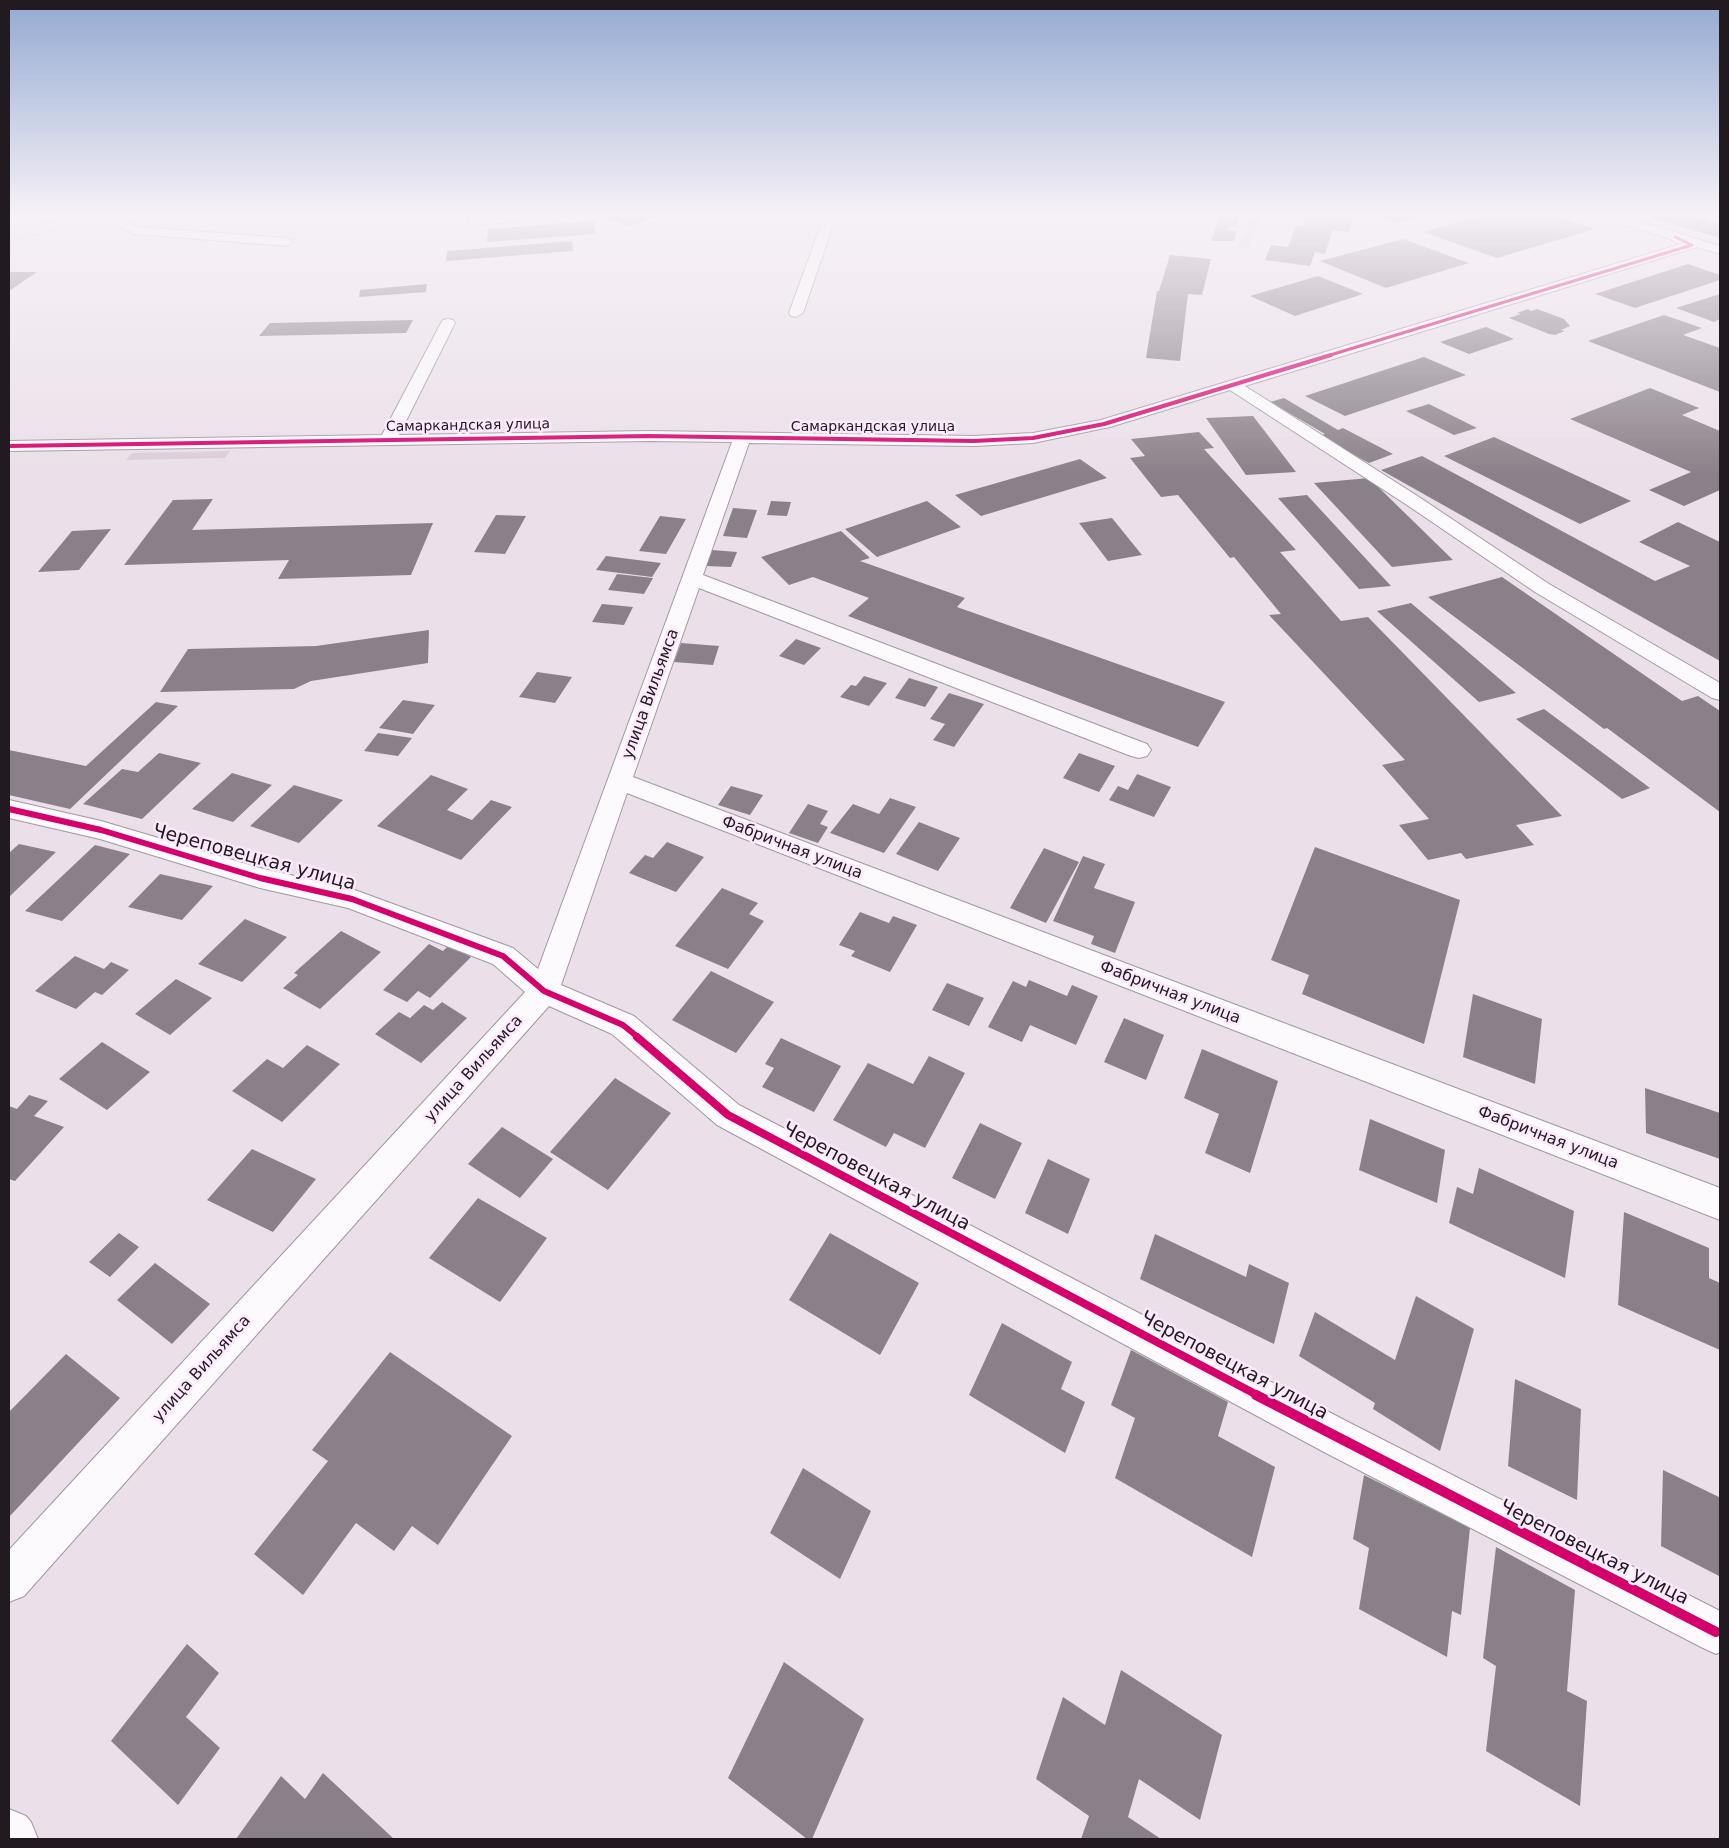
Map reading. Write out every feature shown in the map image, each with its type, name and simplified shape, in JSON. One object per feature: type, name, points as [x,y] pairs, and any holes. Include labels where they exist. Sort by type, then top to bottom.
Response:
[{"type":"street","points":[[796,313],[800,302]]},
{"type":"street","name":"Самаркандская улица","points":[[9,446],[649,436],[742,439],[974,440],[1033,438],[1104,424],[1502,302]]},
{"type":"street","points":[[388,440],[448,323]]},
{"type":"street","points":[[1231,384],[1542,588],[1720,693]]},
{"type":"street","name":"улица Вильямса","points":[[9,1581],[544,991],[742,439]]},
{"type":"street","points":[[692,578],[1139,750]]},
{"type":"street","name":"Фабричная улица","points":[[620,781],[1720,1204]]},
{"type":"street","name":"Череповецкая улица","points":[[9,809],[100,830],[260,878],[352,899],[503,956],[544,991],[623,1025],[728,1115],[1338,1438],[1716,1632]]},
{"type":"street","points":[[9,1833],[14,1839]]},
{"type":"shaded area","points":[[230,451],[225,458],[126,460],[132,453]]},
{"type":"building","points":[[1155,302],[1187,302],[1180,361],[1146,358]]},
{"type":"building","points":[[1264,302],[1338,302],[1295,316]]},
{"type":"building","points":[[1619,302],[1652,302],[1635,308]]},
{"type":"building","points":[[1694,302],[1720,302],[1720,319],[1714,322],[1676,308]]},
{"type":"building","points":[[1528,309],[1531,311],[1537,309],[1564,319],[1570,326],[1561,330],[1565,331],[1555,335],[1509,318],[1521,314],[1517,313]]},
{"type":"building","points":[[1664,315],[1702,328],[1683,335],[1720,348],[1720,392],[1588,341]]},
{"type":"building","points":[[413,320],[406,333],[259,336],[270,323]]},
{"type":"building","points":[[1486,327],[1514,339],[1469,354],[1440,342]]},
{"type":"building","points":[[1424,357],[1466,375],[1345,416],[1305,396]]},
{"type":"building","points":[[1650,388],[1699,408],[1682,415],[1720,431],[1720,490],[1684,506],[1649,490],[1691,472],[1570,419]]},
{"type":"building","points":[[1284,398],[1338,430],[1343,428],[1393,454],[1369,463],[1319,436],[1325,434],[1270,402]]},
{"type":"building","points":[[1429,404],[1477,428],[1454,435],[1406,411]]},
{"type":"building","points":[[1253,416],[1296,472],[1246,475],[1206,418]]},
{"type":"building","points":[[1199,432],[1214,448],[1204,449],[1296,550],[1280,552],[1341,621],[1368,617],[1562,816],[1516,825],[1534,845],[1466,859],[1461,853],[1428,860],[1399,825],[1429,819],[1382,765],[1405,760],[1269,615],[1281,614],[1234,557],[1230,558],[1178,495],[1161,497],[1130,458],[1145,456],[1131,439]]},
{"type":"building","points":[[1494,437],[1631,501],[1580,524],[1444,456]]},
{"type":"building","points":[[1422,456],[1655,581],[1690,566],[1639,542],[1678,522],[1720,542],[1720,661],[1381,470]]},
{"type":"building","points":[[1080,459],[1107,478],[981,516],[955,495]]},
{"type":"building","points":[[1369,478],[1453,560],[1392,567],[1314,483]]},
{"type":"building","points":[[1307,495],[1391,586],[1359,589],[1278,498]]},
{"type":"building","points":[[213,499],[192,530],[433,523],[411,575],[278,579],[289,560],[124,565],[173,500]]},
{"type":"building","points":[[771,501],[791,502],[787,516],[767,515]]},
{"type":"building","points":[[927,501],[961,527],[877,557],[845,529]]},
{"type":"building","points":[[733,508],[757,510],[747,538],[723,536]]},
{"type":"building","points":[[496,515],[526,516],[505,554],[474,552]]},
{"type":"building","points":[[660,516],[686,519],[666,554],[639,551]]},
{"type":"building","points":[[1112,518],[1142,555],[1108,561],[1079,523]]},
{"type":"building","points":[[111,529],[79,570],[38,572],[72,531]]},
{"type":"building","points":[[841,531],[870,558],[860,561],[965,598],[957,607],[1225,702],[1198,747],[848,616],[869,598],[813,577],[789,585],[761,557]]},
{"type":"building","points":[[712,550],[737,552],[731,567],[706,566]]},
{"type":"building","points":[[606,556],[661,563],[652,577],[596,570]]},
{"type":"building","points":[[617,574],[653,578],[644,594],[608,590]]},
{"type":"building","points":[[1502,577],[1682,701],[1698,696],[1720,711],[1720,812],[1607,728],[1604,729],[1428,597]]},
{"type":"building","points":[[1411,603],[1516,693],[1479,702],[1377,611]]},
{"type":"building","points":[[602,604],[633,607],[624,625],[592,622]]},
{"type":"building","points":[[429,630],[428,663],[311,681],[294,689],[160,692],[188,649],[316,646]]},
{"type":"building","points":[[796,639],[821,648],[804,665],[779,656]]},
{"type":"building","points":[[681,643],[719,646],[713,665],[674,662]]},
{"type":"building","points":[[537,672],[572,677],[555,703],[519,697]]},
{"type":"building","points":[[864,676],[887,683],[869,706],[840,697],[851,685],[856,686]]},
{"type":"building","points":[[909,678],[938,687],[925,707],[895,698]]},
{"type":"building","points":[[949,693],[984,704],[954,747],[933,740],[945,724],[930,719]]},
{"type":"building","points":[[403,700],[435,705],[413,734],[379,728]]},
{"type":"building","points":[[156,702],[178,706],[70,809],[9,795],[9,750],[86,766]]},
{"type":"building","points":[[1544,709],[1650,788],[1622,799],[1516,719]]},
{"type":"building","points":[[378,733],[412,738],[398,756],[364,751]]},
{"type":"building","points":[[159,753],[201,763],[142,819],[83,804],[122,769],[138,772]]},
{"type":"building","points":[[1079,753],[1115,766],[1099,792],[1063,778]]},
{"type":"building","points":[[232,773],[272,785],[233,822],[192,809]]},
{"type":"building","points":[[1137,774],[1171,787],[1154,817],[1109,800],[1118,786],[1128,790]]},
{"type":"building","points":[[431,775],[468,789],[447,810],[472,820],[491,800],[512,807],[461,860],[377,826]]},
{"type":"building","points":[[294,785],[343,800],[299,843],[250,826]]},
{"type":"building","points":[[731,786],[763,795],[750,815],[718,805]]},
{"type":"building","points":[[890,798],[916,807],[884,853],[830,833],[853,804],[879,814]]},
{"type":"building","points":[[808,804],[828,811],[820,824],[828,827],[818,843],[789,833]]},
{"type":"building","points":[[919,822],[960,838],[938,871],[896,854]]},
{"type":"building","points":[[667,842],[704,857],[676,892],[629,873],[645,855],[653,858]]},
{"type":"building","points":[[19,844],[56,852],[9,897],[9,853]]},
{"type":"building","points":[[95,845],[130,854],[62,921],[25,911]]},
{"type":"building","points":[[1315,847],[1460,900],[1424,1044],[1302,994],[1309,975],[1271,960]]},
{"type":"building","points":[[1044,848],[1079,862],[1046,923],[1010,908]]},
{"type":"building","points":[[1083,856],[1105,864],[1094,888],[1135,902],[1115,953],[1091,944],[1094,936],[1053,921]]},
{"type":"building","points":[[160,874],[213,886],[182,920],[128,907]]},
{"type":"building","points":[[722,888],[758,903],[749,914],[764,921],[728,969],[675,946]]},
{"type":"building","points":[[860,912],[889,923],[893,916],[917,925],[890,972],[851,956],[855,951],[839,945]]},
{"type":"building","points":[[245,919],[287,937],[242,982],[198,964]]},
{"type":"building","points":[[341,931],[381,952],[320,1009],[283,988],[298,975],[294,973]]},
{"type":"building","points":[[429,944],[443,951],[449,945],[471,957],[430,998],[418,991],[407,1002],[383,990]]},
{"type":"building","points":[[75,956],[104,969],[111,962],[129,970],[102,995],[95,992],[76,1009],[35,991]]},
{"type":"building","points":[[711,971],[774,1002],[736,1053],[672,1020]]},
{"type":"building","points":[[176,979],[212,998],[170,1035],[135,1014]]},
{"type":"building","points":[[1029,980],[1067,996],[1072,985],[1098,996],[1076,1045],[1030,1025],[1022,1042],[988,1027],[1013,981],[1026,987]]},
{"type":"building","points":[[947,983],[984,998],[969,1026],[932,1010]]},
{"type":"building","points":[[1473,994],[1542,1019],[1535,1084],[1463,1057]]},
{"type":"building","points":[[442,1002],[467,1018],[421,1063],[375,1034],[399,1012],[410,1018],[424,1005],[433,1010]]},
{"type":"building","points":[[1124,1018],[1164,1035],[1146,1080],[1104,1062]]},
{"type":"building","points":[[781,1038],[841,1066],[814,1112],[762,1087],[774,1068],[765,1064]]},
{"type":"building","points":[[102,1042],[150,1072],[107,1110],[59,1079]]},
{"type":"building","points":[[307,1045],[340,1064],[282,1122],[232,1091],[267,1059],[283,1068]]},
{"type":"building","points":[[1202,1049],[1278,1081],[1250,1173],[1205,1153],[1219,1114],[1184,1098]]},
{"type":"building","points":[[929,1056],[965,1073],[925,1148],[894,1133],[886,1147],[833,1120],[868,1063],[913,1084]]},
{"type":"building","points":[[615,1078],[671,1113],[608,1190],[550,1152]]},
{"type":"building","points":[[1645,1088],[1720,1113],[1720,1159],[1646,1133]]},
{"type":"building","points":[[29,1095],[48,1101],[34,1116],[64,1127],[15,1181],[9,1179],[9,1106],[17,1109]]},
{"type":"building","points":[[1370,1119],[1445,1150],[1437,1203],[1359,1170]]},
{"type":"building","points":[[980,1123],[1022,1143],[995,1199],[952,1178]]},
{"type":"building","points":[[502,1127],[553,1159],[520,1198],[468,1164]]},
{"type":"building","points":[[252,1149],[316,1179],[273,1232],[207,1200]]},
{"type":"building","points":[[1048,1159],[1090,1179],[1068,1234],[1025,1213]]},
{"type":"building","points":[[1479,1168],[1574,1211],[1565,1278],[1449,1223],[1457,1187],[1473,1194]]},
{"type":"building","points":[[478,1198],[547,1238],[500,1302],[429,1258]]},
{"type":"building","points":[[1624,1212],[1709,1248],[1709,1278],[1720,1283],[1720,1350],[1618,1305]]},
{"type":"building","points":[[119,1233],[139,1247],[110,1277],[89,1262]]},
{"type":"building","points":[[830,1233],[919,1283],[880,1355],[789,1300]]},
{"type":"building","points":[[1155,1234],[1246,1277],[1249,1264],[1289,1283],[1274,1344],[1140,1279]]},
{"type":"building","points":[[155,1263],[210,1304],[172,1344],[117,1300]]},
{"type":"building","points":[[1416,1296],[1474,1329],[1440,1451],[1373,1409],[1375,1403],[1299,1356],[1315,1312],[1395,1360]]},
{"type":"building","points":[[1002,1323],[1072,1362],[1061,1389],[1085,1402],[1065,1453],[969,1395]]},
{"type":"building","points":[[1131,1350],[1228,1402],[1218,1436],[1275,1467],[1252,1557],[1115,1478],[1135,1418],[1111,1405]]},
{"type":"building","points":[[390,1352],[512,1436],[438,1545],[412,1526],[394,1551],[356,1523],[303,1595],[254,1554],[328,1461],[312,1450]]},
{"type":"building","points":[[66,1354],[120,1398],[10,1516],[9,1412]]},
{"type":"building","points":[[1515,1379],[1581,1409],[1577,1500],[1508,1466]]},
{"type":"building","points":[[803,1468],[871,1511],[840,1579],[770,1533]]},
{"type":"building","points":[[1663,1470],[1719,1497],[1719,1576],[1661,1546]]},
{"type":"building","points":[[1364,1475],[1470,1528],[1461,1615],[1452,1611],[1447,1657],[1359,1609],[1369,1548],[1353,1539]]},
{"type":"building","points":[[1496,1547],[1575,1590],[1567,1691],[1587,1701],[1580,1806],[1486,1751],[1496,1666],[1483,1658]]},
{"type":"building","points":[[187,1644],[219,1673],[186,1717],[220,1748],[178,1805],[111,1741]]},
{"type":"building","points":[[784,1662],[864,1719],[812,1839],[807,1839],[728,1778]]},
{"type":"building","points":[[1121,1670],[1222,1735],[1200,1820],[1139,1779],[1128,1817],[1161,1839],[1081,1839],[1089,1816],[1036,1779],[1063,1697],[1105,1725]]},
{"type":"building","points":[[323,1773],[394,1839],[236,1839],[281,1776],[305,1799]]},
{"type":"cycle path","points":[[9,446],[649,436],[974,441],[1033,438],[1104,424],[1504,302]]},
{"type":"cycle path","points":[[9,809],[101,830],[260,878],[352,899],[503,956],[544,991],[623,1025],[728,1115],[1338,1438],[1716,1632]]}]
